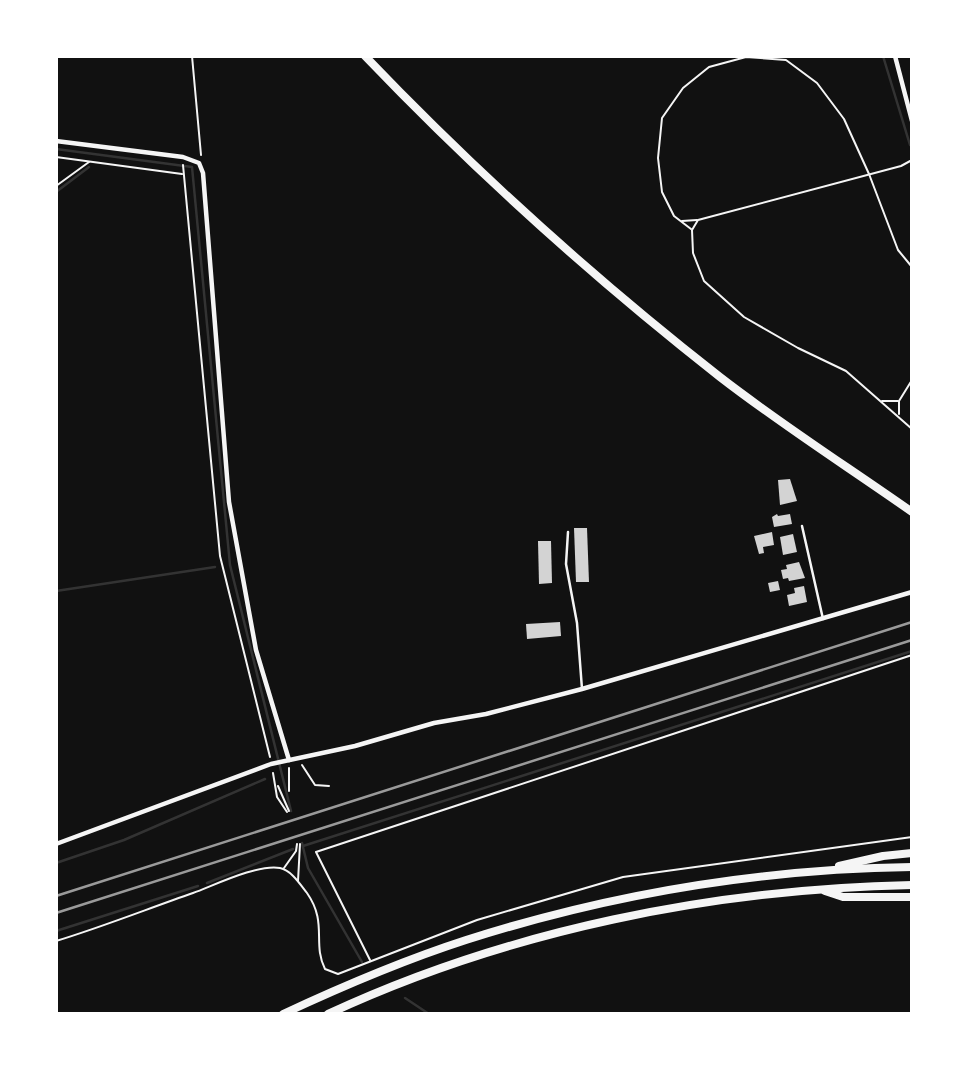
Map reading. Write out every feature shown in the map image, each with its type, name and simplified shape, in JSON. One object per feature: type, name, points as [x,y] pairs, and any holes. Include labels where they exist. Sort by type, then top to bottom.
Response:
[{"type":"highway","points":[[365,56],[468,159],[601,280],[762,408],[912,512]]},
{"type":"highway","points":[[819,871],[883,856],[912,853]]},
{"type":"highway","points":[[283,1014],[349,984],[466,940],[589,906],[697,885],[819,871],[912,867]]},
{"type":"highway","points":[[328,1014],[472,958],[594,924],[699,904],[821,889],[912,885]]},
{"type":"highway","points":[[821,889],[843,897],[912,897]]},
{"type":"street","points":[[895,56],[912,121]]},
{"type":"street","points":[[56,141],[183,157],[199,163],[203,173],[229,502],[257,650],[286,761]]},
{"type":"street","points":[[56,844],[271,764],[355,746],[434,723],[486,714],[582,689],[912,592]]},
{"type":"lane","points":[[802,526],[823,619]]},
{"type":"lane","points":[[568,532],[566,564],[577,623],[582,689]]},
{"type":"path","points":[[192,56],[203,152],[199,163]]},
{"type":"path","points":[[692,230],[674,216],[662,192],[658,158],[662,118],[683,88],[709,67],[746,57],[786,60],[817,83],[844,119],[869,174],[898,250],[912,267]]},
{"type":"path","points":[[56,157],[183,174]]},
{"type":"path","points":[[183,157],[220,555],[271,764],[288,811]]},
{"type":"path","points":[[681,221],[698,220],[901,166],[912,160]]},
{"type":"path","points":[[56,186],[90,162]]},
{"type":"path","points":[[698,220],[692,230],[693,253],[704,281],[744,317],[798,348],[846,371],[912,429]]},
{"type":"path","points":[[899,415],[899,401],[912,380]]},
{"type":"path","points":[[882,401],[899,401]]},
{"type":"path","points":[[371,962],[316,852],[912,655]]},
{"type":"path","points":[[298,758],[315,785],[329,786]]},
{"type":"path","points":[[286,761],[289,791]]},
{"type":"path","points":[[56,941],[263,868],[283,869],[298,882],[316,908],[320,923],[320,956],[325,969],[338,974],[477,920],[623,877],[912,837]]},
{"type":"path","points":[[283,869],[298,844],[298,882]]},
{"type":"building","points":[[790,479],[797,501],[780,505],[778,480]]},
{"type":"building","points":[[777,514],[790,514],[792,524],[774,527],[772,517]]},
{"type":"building","points":[[574,528],[587,528],[589,582],[576,582]]},
{"type":"building","points":[[772,532],[774,545],[763,547],[764,553],[759,554],[754,536]]},
{"type":"building","points":[[793,534],[797,552],[783,555],[780,537]]},
{"type":"building","points":[[538,541],[551,541],[552,583],[539,584]]},
{"type":"building","points":[[799,562],[805,578],[789,581],[788,578],[783,579],[781,570],[787,569],[786,565]]},
{"type":"building","points":[[778,581],[780,590],[770,592],[768,583]]},
{"type":"building","points":[[804,586],[807,602],[789,606],[787,595],[795,593],[794,588]]},
{"type":"building","points":[[560,622],[561,636],[527,639],[526,624]]},
{"type":"waterway","points":[[883,56],[910,145]]},
{"type":"waterway","points":[[56,149],[192,167],[230,565],[291,811]]},
{"type":"waterway","points":[[56,192],[89,167]]},
{"type":"waterway","points":[[56,591],[215,567]]},
{"type":"waterway","points":[[303,846],[912,651]]},
{"type":"waterway","points":[[56,863],[124,840],[265,779]]},
{"type":"waterway","points":[[302,843],[308,868],[362,962]]},
{"type":"waterway","points":[[207,883],[293,849]]},
{"type":"waterway","points":[[56,931],[198,886]]},
{"type":"waterway","points":[[405,998],[429,1014]]},
{"type":"railway","points":[[56,896],[912,622]]},
{"type":"railway","points":[[56,913],[912,640]]}]
